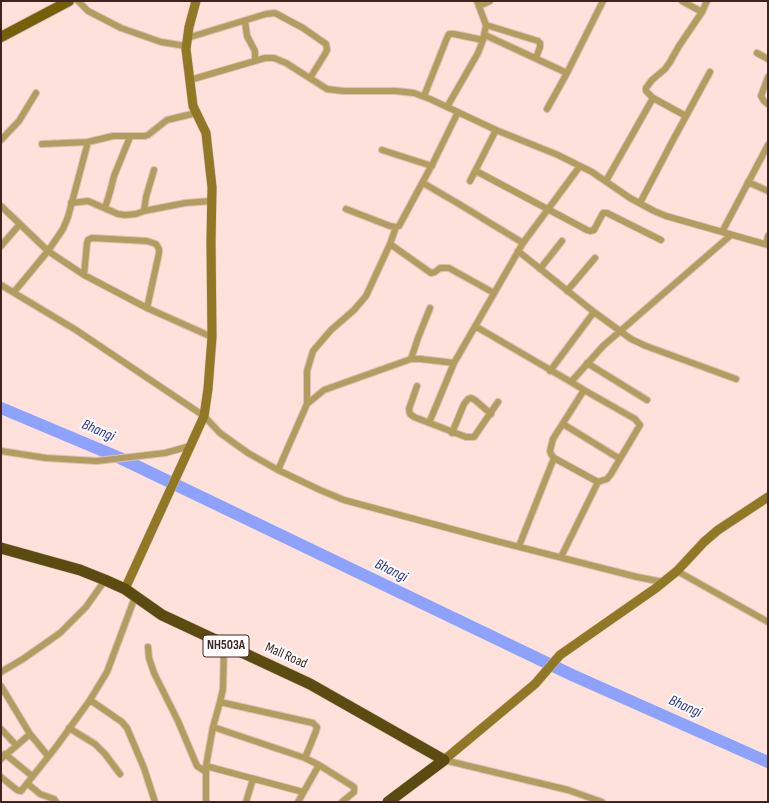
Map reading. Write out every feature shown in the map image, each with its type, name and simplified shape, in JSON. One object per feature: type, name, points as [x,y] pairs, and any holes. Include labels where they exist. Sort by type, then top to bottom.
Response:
[{"type":"highway","name":"Mall Road","points":[[1,548],[80,570],[125,589],[162,615],[310,684],[444,760]]},
{"type":"highway","points":[[388,802],[444,760]]},
{"type":"main road","points":[[1,37],[68,1]]},
{"type":"main road","points":[[125,589],[204,416],[208,389],[212,337],[212,187],[206,133],[193,106],[186,59],[186,42],[196,1]]},
{"type":"main road","points":[[444,760],[535,684],[554,662],[580,640],[663,582],[677,571],[704,542],[718,530],[768,497]]},
{"type":"street","points":[[78,1],[88,10],[121,28],[161,42],[186,42],[266,14],[275,13],[304,28],[324,42],[327,46],[327,50],[310,78]]},
{"type":"street","points":[[447,107],[478,53],[484,38],[486,25],[478,3],[490,1]]},
{"type":"street","points":[[547,110],[603,1]]},
{"type":"street","points":[[682,1],[702,12]]},
{"type":"street","points":[[686,116],[653,98],[646,91],[646,88],[670,62],[702,12],[707,1]]},
{"type":"street","points":[[245,21],[246,36],[255,51],[255,61]]},
{"type":"street","points":[[486,25],[538,41],[540,43],[540,47],[536,58]]},
{"type":"street","points":[[424,96],[449,34],[484,38],[536,58],[567,72]]},
{"type":"street","points":[[758,52],[768,59]]},
{"type":"street","points":[[190,80],[270,57],[278,58],[323,87],[334,90],[404,92],[424,96],[496,130],[580,166],[640,203],[666,216],[767,245],[768,236]]},
{"type":"street","points":[[640,203],[710,72]]},
{"type":"street","points":[[768,77],[761,96],[768,104]]},
{"type":"street","points":[[1,140],[19,121],[36,94]]},
{"type":"street","points":[[606,181],[653,98]]},
{"type":"street","points":[[278,470],[307,404],[307,370],[313,351],[331,330],[362,302],[369,291],[396,227],[402,222],[432,166],[458,112]]},
{"type":"street","points":[[42,144],[88,142],[112,136],[130,137],[148,135],[167,120],[196,113]]},
{"type":"street","points":[[470,181],[496,130]]},
{"type":"street","points":[[105,208],[112,180],[130,137]]},
{"type":"street","points":[[14,292],[64,229],[88,142]]},
{"type":"street","points":[[722,232],[768,145]]},
{"type":"street","points":[[382,150],[432,166]]},
{"type":"street","points":[[429,423],[454,363],[518,251],[546,210],[580,166]]},
{"type":"street","points":[[144,211],[146,197],[154,170]]},
{"type":"street","points":[[476,171],[546,210],[590,231],[596,227],[603,213],[607,213],[660,240]]},
{"type":"street","points":[[748,182],[768,191]]},
{"type":"street","points":[[422,183],[523,243]]},
{"type":"street","points":[[71,203],[86,200],[125,215],[185,203],[211,202]]},
{"type":"street","points":[[1,206],[48,251],[84,275],[147,308],[212,337]]},
{"type":"street","points":[[346,209],[396,227]]},
{"type":"street","points":[[1,246],[20,224]]},
{"type":"street","points":[[571,382],[603,346],[731,235]]},
{"type":"street","points":[[84,275],[87,243],[88,240],[92,238],[147,241],[156,244],[159,249],[159,253],[147,308]]},
{"type":"street","points":[[540,269],[562,242]]},
{"type":"street","points":[[390,244],[431,273],[440,268],[449,268],[494,293]]},
{"type":"street","points":[[518,251],[620,332],[638,343],[736,379]]},
{"type":"street","points":[[567,291],[595,258]]},
{"type":"street","points":[[1,285],[76,330],[204,416],[220,433],[248,453],[278,470],[344,500],[496,541],[637,577],[663,582]]},
{"type":"street","points":[[411,359],[430,308]]},
{"type":"street","points":[[550,371],[594,312]]},
{"type":"street","points":[[475,326],[550,371],[635,419],[640,425],[607,479],[598,482],[561,557]]},
{"type":"street","points":[[307,404],[320,393],[332,387],[411,359],[454,363]]},
{"type":"street","points":[[587,363],[647,400]]},
{"type":"street","points":[[417,386],[409,409],[410,414],[452,433],[466,437],[474,437],[498,402]]},
{"type":"street","points":[[584,390],[551,444],[551,454],[554,458],[598,482]]},
{"type":"street","points":[[452,433],[464,404],[469,399],[475,400],[491,414]]},
{"type":"street","points":[[563,424],[620,459]]},
{"type":"street","points":[[1,452],[53,459],[97,460],[165,453],[190,446]]},
{"type":"street","points":[[519,546],[554,458]]},
{"type":"street","points":[[677,571],[768,622]]},
{"type":"street","points":[[1,672],[23,659],[60,633],[86,607],[105,580]]},
{"type":"street","points":[[1,777],[20,791],[28,784],[32,776],[90,700],[108,672],[135,597]]},
{"type":"street","points":[[206,802],[206,769],[213,727],[222,689],[224,645]]},
{"type":"street","points":[[148,647],[149,658],[154,673],[178,721],[197,766],[303,792]]},
{"type":"street","points":[[1,686],[30,734],[48,756]]},
{"type":"street","points":[[90,700],[122,722],[127,728],[144,768],[155,802]]},
{"type":"street","points":[[220,702],[313,723],[316,727],[316,731],[305,758]]},
{"type":"street","points":[[213,727],[305,758],[319,765],[354,787],[354,792],[344,802]]},
{"type":"street","points":[[69,728],[95,744],[105,754],[120,774]]},
{"type":"street","points":[[1,729],[16,745]]},
{"type":"street","points":[[30,734],[3,757],[32,776]]},
{"type":"street","points":[[444,760],[568,790],[602,802]]},
{"type":"street","points":[[298,802],[319,765]]},
{"type":"street","points":[[246,802],[253,779]]},
{"type":"street","points":[[28,784],[40,794],[54,799],[56,802]]},
{"type":"waterway","name":"Bhangi","points":[[1,408],[120,458],[572,675],[768,762]]}]
